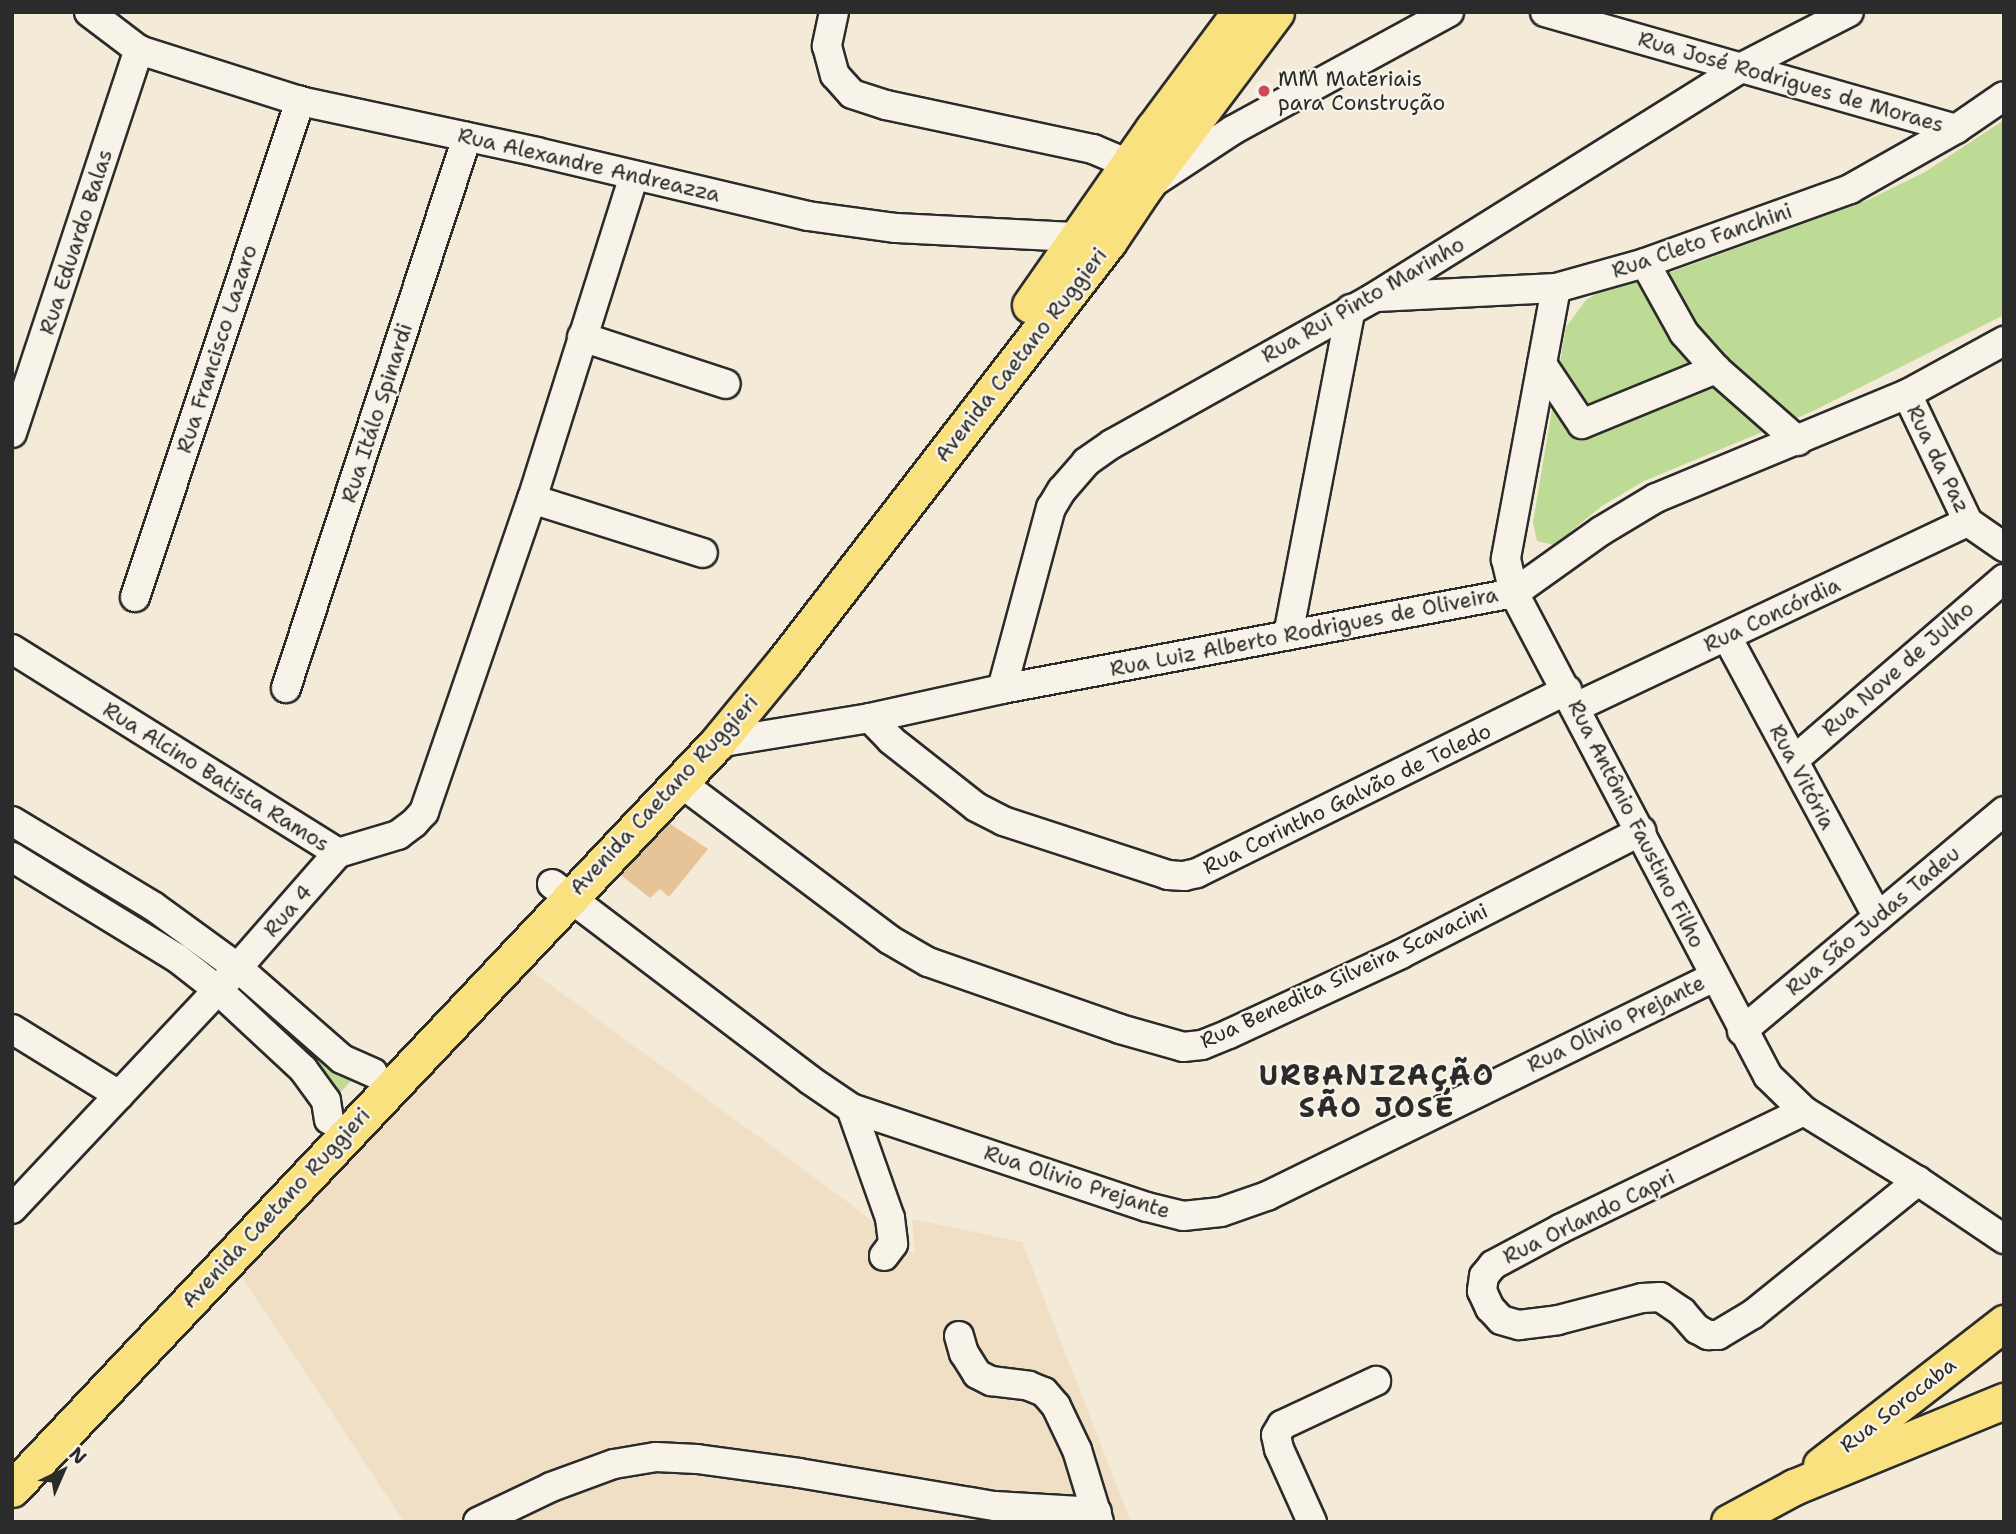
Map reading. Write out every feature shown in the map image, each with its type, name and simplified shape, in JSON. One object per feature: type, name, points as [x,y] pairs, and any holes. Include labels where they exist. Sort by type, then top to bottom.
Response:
[{"type":"main road","name":"Avenida Caetano Ruggieri","points":[[12,1459],[373,1073],[561,890],[681,783],[717,743],[783,663],[1095,238],[1168,132],[1241,12]]},
{"type":"main road","name":"Avenida Caetano Ruggieri","points":[[1168,132],[1276,12]]},
{"type":"main road","name":"Avenida Caetano Ruggieri","points":[[12,1489],[561,890],[690,743],[950,414],[1095,238]]},
{"type":"main road","name":"Rua Sorocaba","points":[[1794,1487],[2004,1324]]},
{"type":"main road","name":"Rua Sorocaba","points":[[1729,1522],[1794,1487],[2004,1401]]},
{"type":"street","name":"Rua Alexandre Andreazza","points":[[89,12],[139,50],[300,101],[808,216],[896,228],[1095,238]]},
{"type":"street","points":[[834,12],[827,46],[835,75],[852,94],[886,104],[1093,149],[1136,177],[1233,130],[1449,12]]},
{"type":"street","name":"Rua José Rodrigues de Moraes","points":[[1545,12],[1956,129]]},
{"type":"street","name":"Rua Rui Pinto Marinho","points":[[1002,688],[1051,508],[1062,490],[1086,462],[1112,444],[1362,303],[1742,67],[1849,12]]},
{"type":"street","name":"Rua Eduardo Balas","points":[[12,433],[139,50]]},
{"type":"street","name":"Rua Cleto Fanchini","points":[[1362,303],[1556,288],[1645,264],[1850,189],[1956,129],[2004,96]]},
{"type":"street","name":"Rua Francisco Lazaro","points":[[135,597],[300,101]]},
{"type":"street","points":[[1168,132],[1233,130]]},
{"type":"street","name":"Rua Itálo Spinardi","points":[[286,688],[467,137]]},
{"type":"street","points":[[634,176],[532,499],[703,553]]},
{"type":"street","points":[[1645,264],[1684,333],[1716,369],[1798,441]]},
{"type":"street","name":"Rua Antônio Faustino Filho","points":[[1556,288],[1506,559],[1514,593],[1768,1076],[1804,1111],[1918,1181],[2004,1240]]},
{"type":"street","points":[[1288,635],[1362,303]]},
{"type":"street","points":[[582,337],[726,384]]},
{"type":"street","name":"Rua Luiz Alberto Rodrigues de Oliveira","points":[[717,743],[870,718],[1002,688],[1514,593],[1601,531],[1656,498],[1907,394],[2004,341]]},
{"type":"street","points":[[1542,364],[1583,424],[1716,369]]},
{"type":"street","name":"Rua da Paz","points":[[1907,394],[1968,522],[2002,541]]},
{"type":"street","name":"Rua Alcino Batista Ramos","points":[[12,649],[338,853],[398,835],[424,812],[532,499]]},
{"type":"street","name":"Rua Concórdia","points":[[1572,699],[1727,637],[1968,522]]},
{"type":"street","name":"Rua Nove de Julho","points":[[1794,760],[2004,579]]},
{"type":"street","name":"Rua Vitória","points":[[1727,637],[1878,917]]},
{"type":"street","name":"Rua Corintho Galvão de Toledo","points":[[870,718],[891,740],[976,807],[1003,821],[1168,875],[1184,876],[1210,867],[1572,699]]},
{"type":"street","name":"Rua Benedita Silveira Scavacini","points":[[681,783],[890,940],[928,962],[1107,1025],[1183,1047],[1202,1045],[1229,1034],[1402,954],[1641,831]]},
{"type":"street","name":"Rua São Judas Tadeu","points":[[1742,1031],[2004,811]]},
{"type":"street","points":[[12,821],[153,906],[238,968],[342,1059],[373,1073]]},
{"type":"street","points":[[38,873],[54,846]]},
{"type":"street","name":"Rua 4","points":[[14,1204],[218,990],[338,853]]},
{"type":"street","points":[[12,857],[177,958],[218,990],[303,1069],[326,1101],[329,1120]]},
{"type":"street","name":"Rua Olivio Prejante","points":[[561,890],[799,1072],[851,1108],[1147,1207],[1183,1216],[1221,1212],[1267,1196],[1714,977]]},
{"type":"street","points":[[12,1030],[119,1095]]},
{"type":"street","points":[[851,1108],[890,1218],[892,1244],[884,1255]]},
{"type":"street","name":"Rua Orlando Capri","points":[[1804,1111],[1560,1228],[1493,1265],[1484,1276],[1482,1292],[1490,1308],[1501,1320],[1519,1325],[1558,1320],[1642,1298],[1660,1297],[1682,1312],[1697,1329],[1718,1335],[1753,1314],[1918,1181]]},
{"type":"street","points":[[478,1522],[551,1487],[614,1464],[656,1457],[786,1471],[995,1506],[1098,1517],[1077,1450],[1056,1406],[1044,1392],[1029,1386],[991,1381],[977,1374],[964,1353],[960,1336]]},
{"type":"street","points":[[1312,1522],[1279,1449],[1276,1435],[1282,1424],[1376,1381]]},
{"type":"shaded area","points":[[515,959],[852,1205],[915,1255],[912,1219],[1022,1242],[1131,1522],[404,1522],[236,1268]]},
{"type":"green space","points":[[2004,120],[2004,315],[1811,412],[1644,481],[1602,506],[1554,545],[1537,541],[1533,522],[1566,327],[1586,300],[1601,291],[1674,271],[1870,199],[1925,172]]},
{"type":"green space","points":[[60,866],[192,945],[220,967],[215,973],[55,872]]},
{"type":"green space","points":[[238,984],[322,1064],[351,1081],[336,1097],[233,990]]},
{"type":"building","points":[[669,823],[708,849],[669,897],[660,889],[650,898],[621,875]]},
{"type":"place","name":"MM Materiais para Construção","points":[[1264,91]]},
{"type":"district","name":"URBANIZAÇÃO SÃO JOSÉ","points":[[1377,1091]]}]
